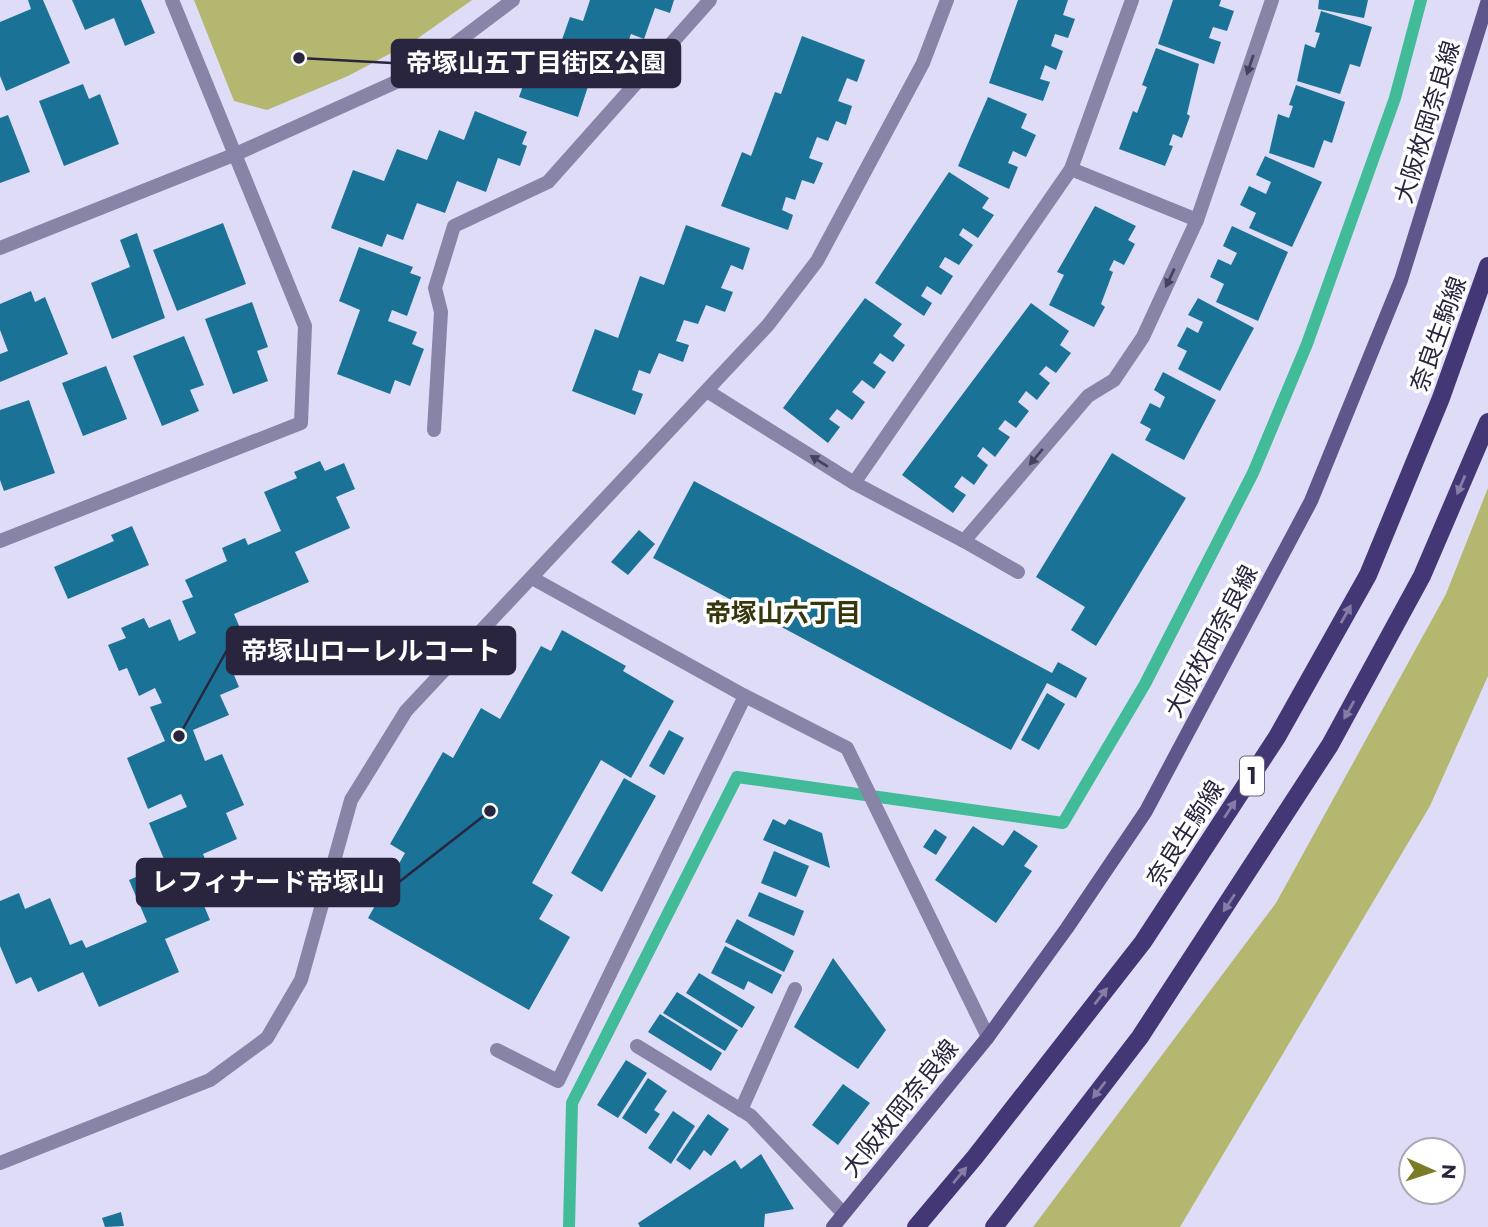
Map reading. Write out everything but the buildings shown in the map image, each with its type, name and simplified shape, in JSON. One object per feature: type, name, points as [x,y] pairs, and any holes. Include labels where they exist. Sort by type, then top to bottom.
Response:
[{"type":"main road","name":"大阪枚岡奈良線","points":[[833,1227],[988,1037],[1067,928],[1146,811],[1311,501],[1401,279],[1488,0]]},
{"type":"main road","name":"奈良生駒線","points":[[916,1227],[975,1157],[1143,943],[1277,737],[1368,575],[1441,398],[1488,266]]},
{"type":"main road","name":"1","points":[[994,1227],[1140,1037],[1330,745],[1422,576],[1488,422]]},
{"type":"street","points":[[0,541],[301,423],[305,326],[172,0]]},
{"type":"street","points":[[0,248],[236,155],[416,73],[513,0]]},
{"type":"street","points":[[434,430],[441,312],[435,288],[454,226],[548,182],[710,0]]},
{"type":"street","points":[[0,1163],[210,1080],[267,1038],[301,979],[351,800],[406,711],[708,391],[768,325],[817,261],[923,63],[947,0]]},
{"type":"street","points":[[854,483],[1071,169],[1132,0]]},
{"type":"street","points":[[964,541],[1088,396],[1114,380],[1143,337],[1197,220],[1272,0]]},
{"type":"street","points":[[1071,169],[1197,220]]},
{"type":"street","points":[[708,391],[854,483],[1018,572]]},
{"type":"street","points":[[532,578],[745,696],[846,748],[988,1037]]},
{"type":"street","points":[[497,1050],[558,1081],[745,696]]},
{"type":"street","points":[[741,1110],[795,989]]},
{"type":"street","points":[[637,1046],[751,1116],[843,1213]]},
{"type":"green space","points":[[194,0],[472,0],[414,41],[348,76],[267,110],[234,101]]},
{"type":"green space","points":[[1488,488],[1488,676],[1430,806],[1180,1227],[1033,1227],[1276,903],[1446,594]]},
{"type":"waterway","points":[[569,1227],[572,1103],[737,777],[1063,823],[1145,684],[1253,473],[1307,344],[1395,98],[1421,0]]},
{"type":"place","name":"帝塚山五丁目街区公園","points":[[299,58]]},
{"type":"place","name":"帝塚山ローレルコート","points":[[179,736]]},
{"type":"place","name":"レフィナード帝塚山","points":[[490,811]]},
{"type":"district","name":"帝塚山六丁目","points":[[783,613]]}]
